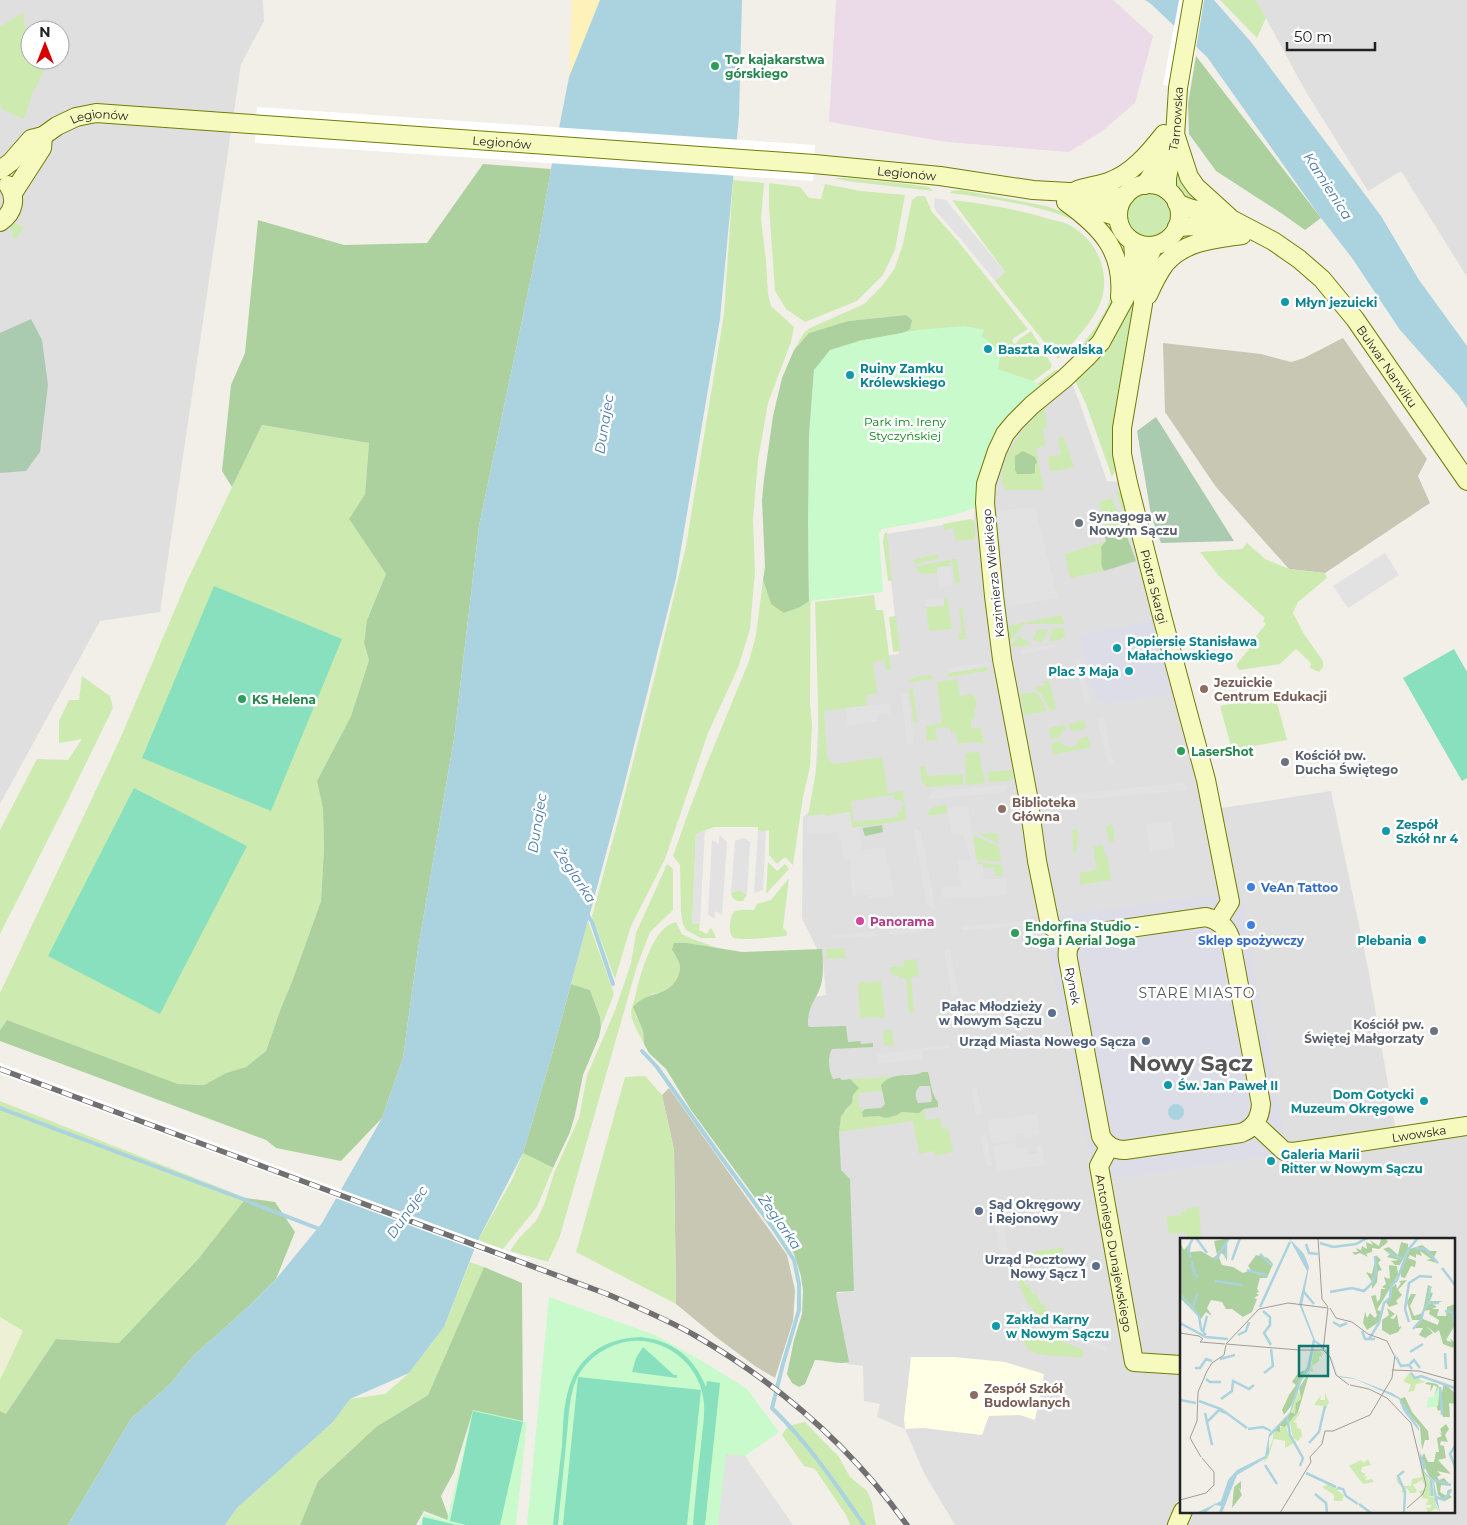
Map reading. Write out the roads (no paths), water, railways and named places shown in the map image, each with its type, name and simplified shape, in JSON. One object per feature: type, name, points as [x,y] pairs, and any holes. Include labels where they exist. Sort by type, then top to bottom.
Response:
[{"type":"street","name":"Tarnowska","points":[[1172,197],[1167,178],[1170,135],[1193,0]]},
{"type":"street","name":"Legionów","points":[[0,170],[11,162],[31,140],[43,136],[66,121],[76,117],[96,114],[814,164],[940,176],[1067,197],[1118,217]]},
{"type":"street","name":"Tarnowska","points":[[1145,185],[1170,135]]},
{"type":"street","points":[[1118,312],[1120,277],[1114,252],[1101,231],[1067,197],[1108,182],[1126,173],[1170,135],[1196,187],[1237,228],[1191,245],[1177,253],[1165,264],[1143,304]]},
{"type":"street","points":[[13,193],[42,148],[43,136]]},
{"type":"street","points":[[0,178],[10,187],[13,193],[12,209],[0,222]]},
{"type":"street","points":[[1145,185],[1160,187],[1172,197],[1180,212],[1179,222],[1170,238],[1162,244],[1154,246],[1133,242],[1121,229],[1118,217],[1120,204],[1125,196],[1138,187],[1145,185]]},
{"type":"street","name":"Legionów","points":[[1067,197],[1125,196]]},
{"type":"street","name":"Bulwar Narwiku","points":[[1172,197],[1189,208],[1273,241],[1299,259],[1322,280],[1355,319],[1467,481]]},
{"type":"street","name":"Bulwar Narwiku","points":[[1177,227],[1237,228]]},
{"type":"street","name":"Kazimierza Wielkiego","points":[[1070,942],[1050,925],[1037,862],[1028,796],[1002,659],[985,503],[986,484],[1005,434],[1032,404],[1065,378],[1101,342],[1118,312],[1130,284],[1134,256],[1133,242]]},
{"type":"street","name":"Piotra Skargi","points":[[1154,246],[1150,252],[1143,287],[1143,304],[1122,428],[1122,454],[1128,484],[1206,780],[1230,902],[1218,921]]},
{"type":"street","points":[[1070,942],[1085,934],[1206,917],[1218,921],[1224,926],[1230,938],[1261,1104],[1259,1118],[1246,1131],[1236,1134],[1125,1150],[1110,1147]]},
{"type":"street","name":"Rynek","points":[[1070,942],[1067,953],[1101,1136],[1110,1147]]},
{"type":"street","name":"Lwowska","points":[[1255,1124],[1284,1151],[1293,1152],[1467,1126]]},
{"type":"street","name":"Antoniego Dunajewskiego","points":[[1110,1147],[1099,1166],[1134,1362],[1180,1365]]},
{"type":"street","points":[[1177,1525],[1182,1512]]},
{"type":"water","name":"Dunajec","points":[[600,0],[742,0],[739,116],[720,319],[676,578],[622,794],[552,1054],[523,1153],[478,1240],[444,1327],[409,1373],[350,1399],[333,1422],[237,1508],[225,1525],[68,1525],[131,1419],[170,1384],[193,1356],[247,1308],[276,1279],[322,1223],[382,1118],[403,1058],[418,949],[454,739],[479,526],[538,244],[569,77]]},
{"type":"water","name":"Kamienica","points":[[1145,0],[1214,0],[1251,42],[1381,216],[1419,280],[1467,346],[1467,408],[1458,395],[1400,330],[1352,258],[1321,218],[1207,57]]},
{"type":"water","points":[[1173,1104],[1179,1104],[1184,1109],[1182,1118],[1173,1120],[1168,1115],[1168,1109]]},
{"type":"waterway","name":"Żeglarka","points":[[587,914],[592,922],[613,984]]},
{"type":"waterway","name":"Żeglarka","points":[[642,1051],[657,1067],[794,1260],[799,1284],[799,1310],[772,1408],[810,1450],[864,1525]]},
{"type":"waterway","points":[[0,1108],[248,1201]]},
{"type":"waterway","points":[[252,1203],[322,1230]]},
{"type":"railway","points":[[0,1069],[607,1294],[696,1336],[756,1375],[812,1419],[862,1469],[907,1525]]},
{"type":"place","name":"Tor kajakarstwa górskiego","points":[[715,66]]},
{"type":"place","name":"Młyn jezuicki","points":[[1285,302]]},
{"type":"place","name":"Baszta Kowalska","points":[[988,349]]},
{"type":"place","name":"Ruiny Zamku Królewskiego","points":[[850,375]]},
{"type":"place","name":"Synagoga w Nowym Sączu","points":[[1079,523]]},
{"type":"place","name":"Popiersie Stanisława Małachowskiego","points":[[1117,648]]},
{"type":"place","name":"Plac 3 Maja","points":[[1129,671]]},
{"type":"place","name":"Jezuickie Centrum Edukacji","points":[[1204,689]]},
{"type":"place","name":"KS Helena","points":[[242,699]]},
{"type":"place","name":"LaserShot","points":[[1181,751]]},
{"type":"place","name":"Kościół pw. Ducha Świętego","points":[[1285,762]]},
{"type":"place","name":"Biblioteka Główna","points":[[1002,809]]},
{"type":"place","name":"Zespół Szkół nr 4","points":[[1386,831]]},
{"type":"place","name":"VeAn Tattoo","points":[[1251,887]]},
{"type":"place","name":"Panorama","points":[[860,921]]},
{"type":"place","name":"Sklep spożywczy","points":[[1251,925]]},
{"type":"place","name":"Endorfina Studio - Joga i Aerial Joga","points":[[1015,933]]},
{"type":"place","name":"Plebania","points":[[1422,940]]},
{"type":"place","name":"Pałac Młodzieży w Nowym Sączu","points":[[1052,1013]]},
{"type":"place","name":"Kościół pw. Świętej Małgorzaty","points":[[1434,1031]]},
{"type":"place","name":"Urząd Miasta Nowego Sącza","points":[[1146,1041]]},
{"type":"place","name":"Św. Jan Paweł II","points":[[1168,1085]]},
{"type":"place","name":"Dom Gotycki Muzeum Okręgowe","points":[[1424,1101]]},
{"type":"place","name":"Galeria Marii Ritter w Nowym Sączu","points":[[1271,1161]]},
{"type":"place","name":"Sąd Okręgowy i Rejonowy","points":[[979,1211]]},
{"type":"place","name":"Urząd Pocztowy Nowy Sącz 1","points":[[1096,1266]]},
{"type":"place","name":"Zakład Karny w Nowym Sączu","points":[[996,1326]]},
{"type":"place","name":"Zespół Szkół Budowlanych","points":[[974,1395]]},
{"type":"district","name":"STARE MIASTO","points":[[1197,993]]},
{"type":"district","name":"Nowy Sącz","points":[[1191,1063]]},
{"type":"park label","name":"Park im. Ireny Styczyńskiej","points":[[905,428]]}]
